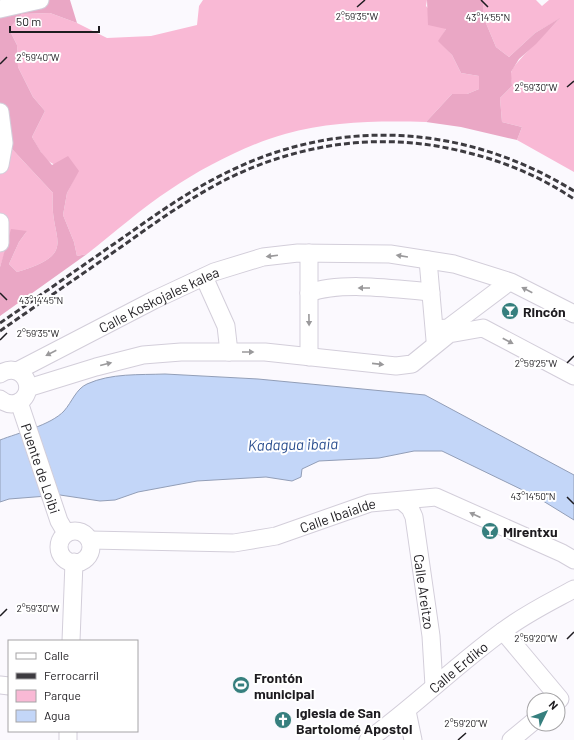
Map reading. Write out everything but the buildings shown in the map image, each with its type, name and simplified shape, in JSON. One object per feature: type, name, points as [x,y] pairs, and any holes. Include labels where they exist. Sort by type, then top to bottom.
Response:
[{"type":"street","points":[[0,9],[40,0]]},
{"type":"street","points":[[0,112],[4,143],[0,165]]},
{"type":"street","points":[[0,222],[0,243]]},
{"type":"street","points":[[309,253],[309,357]]},
{"type":"street","name":"Calle Koskojales kalea","points":[[5,371],[214,272],[263,257],[309,253],[390,254],[454,264],[509,282],[574,314]]},
{"type":"street","points":[[428,260],[435,329],[434,346]]},
{"type":"street","points":[[204,277],[226,326],[229,352]]},
{"type":"street","points":[[435,329],[448,328],[509,282]]},
{"type":"street","points":[[309,293],[345,288],[384,288],[431,292]]},
{"type":"street","points":[[471,310],[469,317],[471,321],[574,376]]},
{"type":"street","points":[[28,388],[96,367],[143,355],[181,352],[265,352],[396,366],[412,364],[449,334],[483,328]]},
{"type":"street","points":[[0,399],[21,409],[28,388],[24,376],[5,371]]},
{"type":"street","name":"Puente de Loibi","points":[[21,409],[63,527]]},
{"type":"street","points":[[414,517],[416,509],[428,498]]},
{"type":"street","name":"Calle Ibaialde","points":[[90,540],[234,543],[276,536],[370,503],[436,498],[562,553],[573,562]]},
{"type":"street","name":"Calle Areitzo","points":[[402,501],[410,508],[414,517],[433,656],[434,686]]},
{"type":"street","points":[[63,527],[71,531],[79,531],[90,540],[91,547],[88,556],[81,561],[74,562],[67,560],[60,552],[63,527]]},
{"type":"street","points":[[71,640],[74,562]]},
{"type":"street","name":"Calle Erdiko","points":[[368,740],[503,631],[532,612],[574,589]]},
{"type":"street","points":[[503,631],[553,692]]},
{"type":"street","points":[[433,656],[444,665],[456,669]]},
{"type":"street","points":[[407,710],[413,740]]},
{"type":"street","points":[[511,740],[526,728]]},
{"type":"green space","points":[[203,0],[427,0],[426,6],[446,29],[439,41],[452,55],[461,73],[479,76],[479,89],[467,94],[452,94],[426,122],[373,122],[320,126],[271,138],[241,150],[183,181],[160,196],[87,254],[77,256],[74,242],[63,215],[67,193],[78,171],[54,165],[42,153],[32,137],[45,111],[33,97],[18,67],[17,45],[9,29],[22,14],[50,13],[77,23],[107,38],[151,36],[197,25],[199,6]]},
{"type":"green space","points":[[483,0],[536,0],[542,6],[549,0],[574,0],[574,172],[517,140],[522,127],[502,122],[500,98],[512,86],[511,73],[513,69],[524,55],[559,19],[535,33],[509,57],[496,47],[483,16]]},
{"type":"green space","points":[[0,106],[5,109],[12,149],[53,193],[54,222],[58,243],[56,251],[49,258],[37,265],[17,272],[9,264],[19,242],[27,231],[7,246],[0,267]]},
{"type":"shaded area","points":[[0,0],[70,0],[77,23],[50,13],[22,14],[9,29],[17,45],[18,67],[33,97],[45,111],[32,137],[41,152],[52,165],[68,156],[79,171],[67,193],[63,215],[74,242],[77,256],[87,254],[0,316],[0,267],[11,229],[27,231],[19,242],[9,264],[17,272],[37,265],[49,258],[56,251],[58,243],[54,222],[53,193],[12,149],[9,130],[0,106]]},
{"type":"shaded area","points":[[427,0],[483,0],[483,16],[496,47],[509,57],[535,33],[560,18],[536,44],[519,59],[511,72],[512,86],[500,98],[502,122],[522,127],[517,140],[461,127],[426,122],[452,94],[467,94],[479,89],[479,76],[461,73],[452,55],[438,41],[446,29],[428,25]]},
{"type":"water","name":"Kadagua ibaia","points":[[165,374],[258,379],[425,395],[574,475],[574,520],[535,496],[442,451],[414,451],[379,458],[319,461],[302,469],[301,477],[292,481],[266,477],[197,481],[138,492],[115,500],[100,501],[60,495],[9,499],[0,502],[0,440],[34,428],[58,416],[64,411],[83,386],[96,380],[115,376]]},
{"type":"railway","points":[[0,323],[163,210],[203,185],[232,170],[275,153],[318,141],[362,136],[406,136],[449,142],[492,153],[534,169],[574,191]]},
{"type":"railway","points":[[0,331],[161,219],[201,193],[229,178],[255,167],[281,157],[308,150],[363,142],[391,142],[447,148],[481,156],[513,167],[544,181],[574,199]]},
{"type":"place","name":"Rincón","points":[[510,311]]},
{"type":"place","name":"Mirentxu","points":[[490,531]]},
{"type":"place","name":"Frontón municipal","points":[[241,685]]},
{"type":"place","name":"Iglesia de San Bartolomé Apostol","points":[[283,720]]}]
